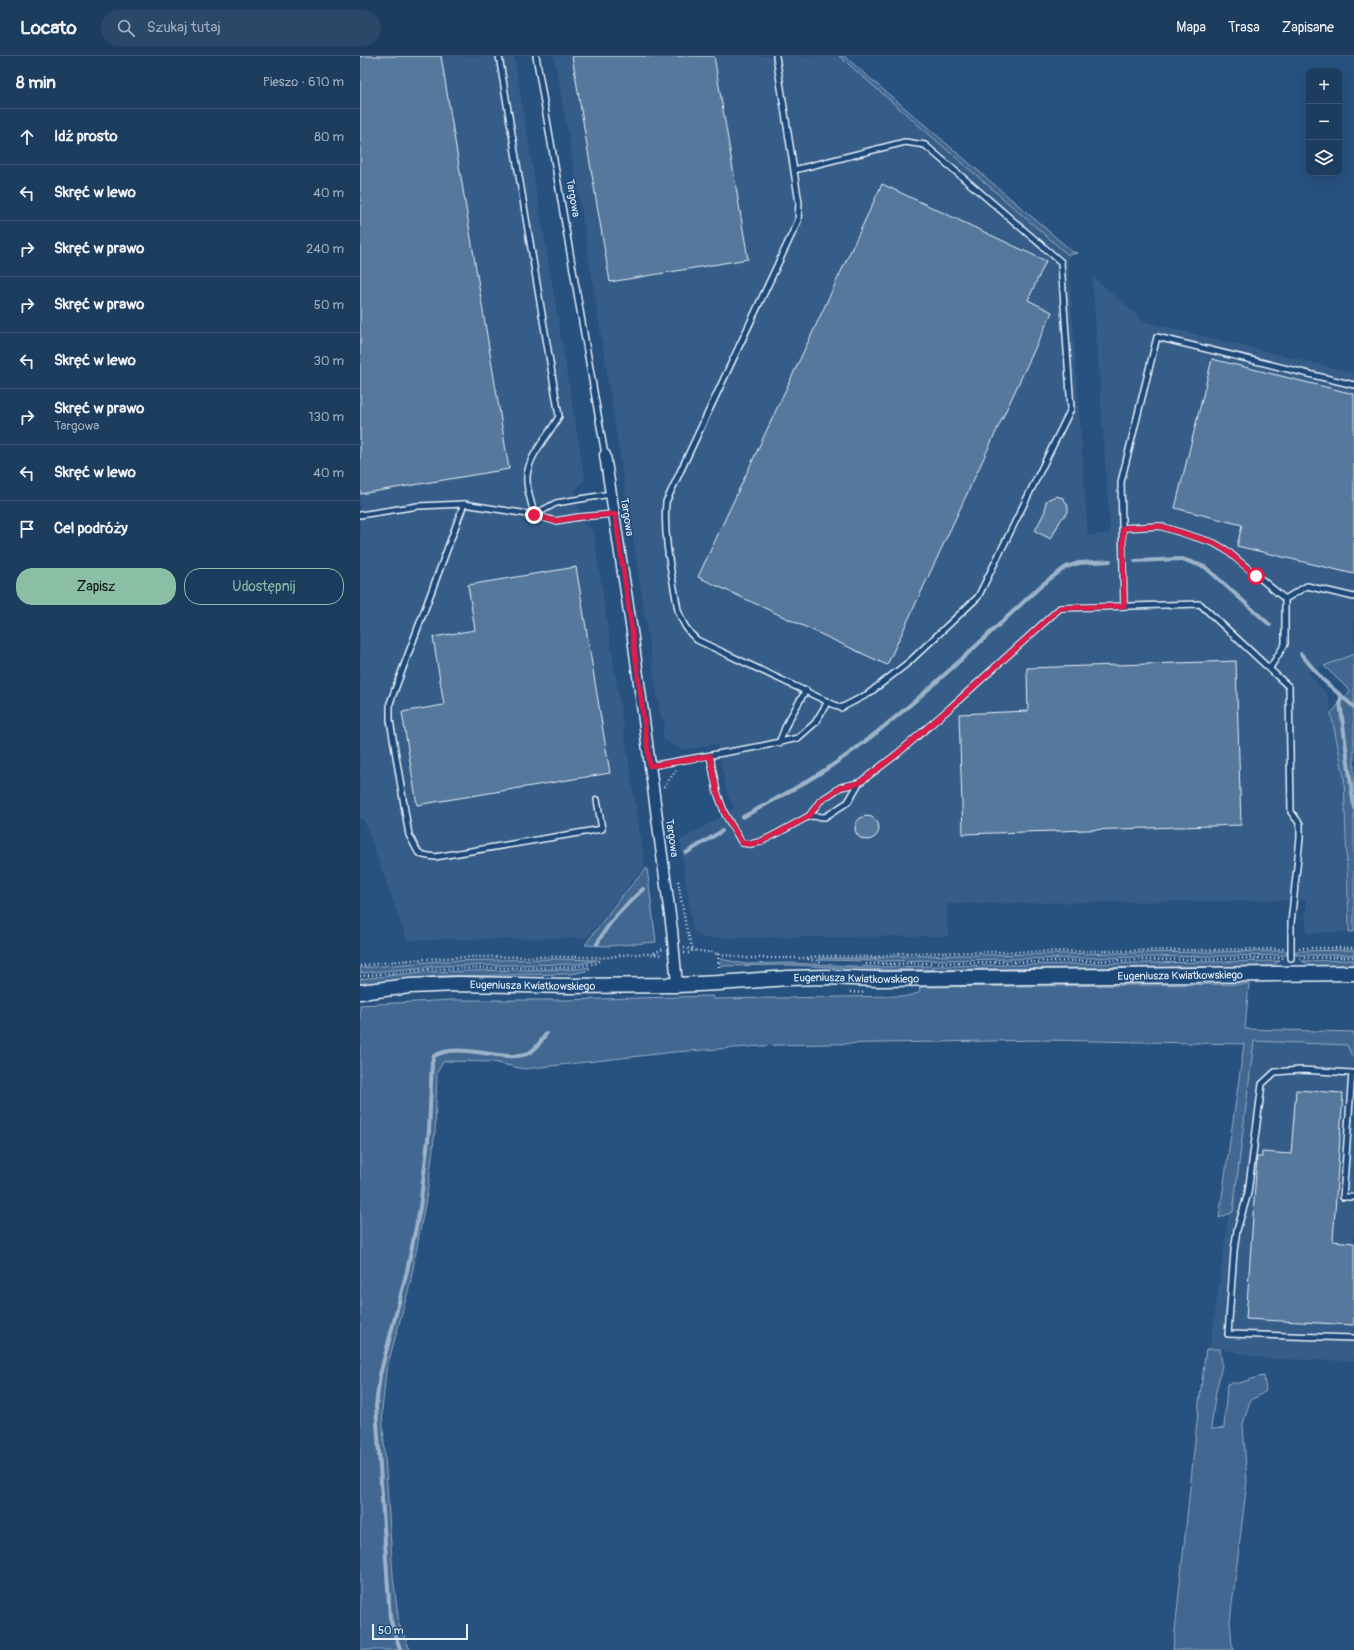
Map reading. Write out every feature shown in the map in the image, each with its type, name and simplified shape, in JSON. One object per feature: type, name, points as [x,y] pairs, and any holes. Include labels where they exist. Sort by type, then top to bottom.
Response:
[{"type":"main road","name":"Eugeniusza Kwiatkowskiego","points":[[360,992],[410,986],[457,984],[569,986],[677,985],[825,977],[878,979],[1354,973]]},
{"type":"street","name":"Targowa","points":[[605,455],[632,626],[673,936],[677,985]]},
{"type":"lane","points":[[498,56],[559,416],[533,456],[529,466],[527,478],[534,515]]},
{"type":"lane","name":"Targowa","points":[[536,56],[605,455]]},
{"type":"lane","points":[[776,56],[799,203],[798,221],[666,502],[666,533],[678,610],[687,631],[697,640],[806,690],[827,703],[841,708],[868,694],[909,662],[978,597],[1071,410],[1061,262],[925,145],[905,142],[794,170]]},
{"type":"lane","points":[[1124,606],[1121,482],[1157,337],[1354,385]]},
{"type":"lane","points":[[534,515],[556,503],[611,494]]},
{"type":"lane","points":[[464,504],[390,703],[390,720],[409,835],[418,852],[435,857],[602,829],[597,800]]},
{"type":"lane","points":[[360,515],[418,506],[464,504],[534,515],[555,521],[615,514]]},
{"type":"lane","points":[[1123,528],[1160,526],[1214,543],[1226,550],[1285,599]]},
{"type":"lane","points":[[1285,599],[1307,586],[1354,597]]},
{"type":"lane","points":[[1270,668],[1285,644],[1285,599]]},
{"type":"lane","points":[[809,816],[825,817],[848,802],[859,783],[897,754],[950,708],[1060,608],[1200,604],[1289,687],[1292,812],[1300,824],[1300,838],[1291,923],[1291,958]]},
{"type":"lane","points":[[779,743],[787,723],[806,690]]},
{"type":"lane","points":[[650,766],[779,743],[798,738],[815,723],[827,703]]},
{"type":"lane","points":[[710,756],[717,792],[725,814],[742,843],[750,844],[760,842],[809,816],[820,801],[841,787],[859,783]]},
{"type":"lane","points":[[1354,1197],[1343,1197],[1353,1073],[1301,1070],[1275,1072],[1262,1084],[1248,1193],[1237,1230],[1234,1251],[1228,1334],[1354,1338]]},
{"type":"path","points":[[663,789],[668,779],[676,772],[680,761]]},
{"type":"path","points":[[677,874],[686,927],[693,950],[746,958],[806,958],[819,956],[874,958],[900,953],[1354,948]]},
{"type":"path","points":[[360,966],[395,961],[450,958],[580,957],[602,959],[623,955],[654,954]]},
{"type":"path","points":[[862,964],[1354,957]]},
{"type":"path","points":[[806,958],[820,963],[827,963]]},
{"type":"path","points":[[360,976],[432,969],[573,967],[596,964],[602,959]]},
{"type":"shaded area","points":[[360,56],[514,56],[585,480],[575,490],[580,522],[593,530],[645,866],[616,900],[587,938],[407,940],[364,820],[360,818]]},
{"type":"shaded area","points":[[554,56],[839,56],[1068,255],[1088,536],[1110,533],[1092,276],[1145,322],[1354,373],[1354,654],[1308,672],[1328,696],[1344,777],[1347,932],[1306,933],[1306,900],[947,904],[948,936],[703,938],[693,930],[680,841],[735,808],[728,797],[717,744],[684,750],[664,740],[662,726],[665,725],[664,719],[661,719],[581,207]]},
{"type":"shaded area","points":[[839,56],[844,56],[1073,252],[1078,253],[1068,255]]},
{"type":"shaded area","points":[[1354,654],[1354,932],[1349,932],[1344,777],[1331,713],[1350,691],[1324,666]]},
{"type":"shaded area","points":[[647,868],[656,942],[609,946],[585,945],[620,898]]},
{"type":"shaded area","points":[[1354,950],[1354,955],[1296,955],[1296,951]]},
{"type":"shaded area","points":[[1287,951],[1287,955],[874,961],[818,960],[818,958],[869,959],[899,956]]},
{"type":"shaded area","points":[[556,959],[597,960],[578,964],[439,966],[360,973],[360,968],[439,961]]},
{"type":"shaded area","points":[[721,959],[745,964],[791,963],[875,967],[1280,961],[1272,966],[889,970],[792,965],[721,966]]},
{"type":"shaded area","points":[[1354,960],[1354,965],[1311,966],[1302,961]]},
{"type":"shaded area","points":[[589,967],[590,970],[572,974],[440,976],[360,984],[360,979],[423,972],[579,969]]},
{"type":"shaded area","points":[[1249,984],[1245,1029],[1354,1032],[1354,1056],[1352,1056],[1347,1045],[1254,1041],[1233,1212],[1219,1218],[1244,1044],[1043,1040],[777,1045],[675,1052],[524,1069],[493,1062],[444,1061],[437,1072],[435,1132],[428,1188],[410,1284],[386,1371],[382,1411],[393,1576],[399,1624],[410,1650],[360,1650],[360,1005],[451,1000],[562,1000],[712,996],[713,999],[903,997],[919,993],[920,987]]},
{"type":"shaded area","points":[[1253,1040],[1354,1042],[1354,1361],[1268,1359],[1210,1347]]},
{"type":"shaded area","points":[[1206,1349],[1220,1349],[1222,1365],[1215,1397],[1211,1429],[1224,1428],[1227,1384],[1241,1383],[1264,1376],[1266,1391],[1250,1401],[1243,1424],[1247,1482],[1230,1621],[1232,1645],[1234,1650],[1173,1650],[1199,1403]]},
{"type":"building","points":[[360,56],[441,56],[509,469],[360,494]]},
{"type":"building","points":[[572,56],[714,56],[748,259],[610,282]]},
{"type":"building","points":[[882,184],[1046,261],[1028,300],[1052,312],[887,665],[698,577]]},
{"type":"building","points":[[1212,359],[1354,394],[1354,574],[1237,546],[1242,525],[1175,508]]},
{"type":"building","points":[[1056,496],[1063,498],[1067,504],[1068,512],[1060,521],[1051,539],[1035,531],[1045,511],[1046,501]]},
{"type":"building","points":[[576,567],[610,773],[417,805],[402,712],[444,705],[433,637],[475,630],[468,585]]},
{"type":"building","points":[[1236,661],[1241,825],[963,834],[959,714],[1028,711],[1027,668]]},
{"type":"building","points":[[867,816],[872,817],[878,823],[878,833],[872,839],[867,840],[862,839],[856,833],[855,828],[856,823],[862,817]]},
{"type":"building","points":[[1296,1090],[1343,1093],[1333,1241],[1354,1243],[1354,1325],[1246,1319],[1257,1157],[1262,1157],[1262,1152],[1291,1154]]},
{"type":"waterway","points":[[1135,561],[1182,559],[1205,567],[1270,625]]},
{"type":"waterway","points":[[743,817],[817,775],[859,746],[907,708],[976,647],[1043,584],[1066,567],[1079,563],[1110,561]]},
{"type":"waterway","points":[[1301,654],[1322,679],[1354,707]]},
{"type":"waterway","points":[[1341,697],[1340,702],[1354,808]]},
{"type":"waterway","points":[[686,853],[722,831]]},
{"type":"waterway","points":[[597,944],[612,921],[643,889]]},
{"type":"waterway","points":[[400,1650],[390,1618],[376,1406],[380,1375],[407,1271],[420,1208],[429,1131],[432,1062],[434,1056],[445,1052],[456,1051],[469,1051],[506,1056],[527,1054],[536,1048],[546,1034]]},
{"type":"route","points":[[534,515],[555,521],[615,514],[650,766],[710,756],[717,792],[725,814],[742,843],[750,844],[760,842],[809,816],[820,801],[841,787],[859,783],[897,754],[950,708],[1060,608],[1124,606],[1123,528],[1160,526],[1214,543],[1226,550],[1256,576]]}]
